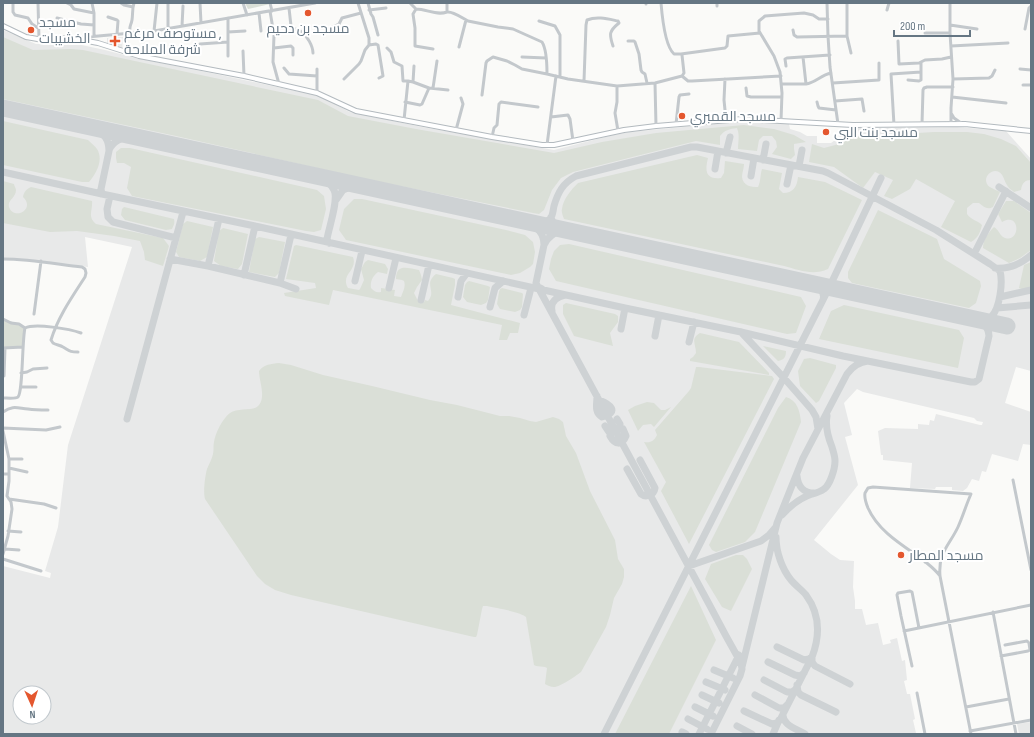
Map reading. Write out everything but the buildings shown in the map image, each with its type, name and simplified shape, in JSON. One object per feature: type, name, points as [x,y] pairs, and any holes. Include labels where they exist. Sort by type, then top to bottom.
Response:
[{"type":"main road","points":[[3,26],[26,37],[39,40],[71,38],[139,56],[244,76],[317,93],[353,110],[492,137],[547,145],[554,145],[618,131],[676,124],[742,119],[838,124],[962,124],[1031,131]]},
{"type":"street","points":[[13,3],[13,12],[15,15],[28,18],[32,24],[38,28]]},
{"type":"street","points":[[38,3],[39,40]]},
{"type":"street","points":[[67,3],[74,9],[94,13]]},
{"type":"street","points":[[92,3],[94,13],[94,36]]},
{"type":"street","points":[[121,3],[124,5],[133,5],[132,21],[129,28],[130,33]]},
{"type":"street","points":[[154,30],[157,3]]},
{"type":"street","points":[[200,3],[201,23]]},
{"type":"street","points":[[243,3],[247,15]]},
{"type":"street","points":[[270,3],[274,35],[273,62],[279,84]]},
{"type":"street","points":[[71,38],[130,33],[182,26],[315,3]]},
{"type":"street","points":[[344,79],[359,64],[365,50],[369,45],[369,38],[358,3]]},
{"type":"street","points":[[368,3],[378,35]]},
{"type":"street","points":[[410,3],[416,9],[439,14],[451,12],[466,20],[515,30],[542,42],[545,49],[547,74]]},
{"type":"street","points":[[447,3],[447,12]]},
{"type":"street","points":[[661,3],[666,37],[674,54],[725,48],[727,46],[728,36],[760,33]]},
{"type":"street","points":[[827,3],[831,73],[838,124]]},
{"type":"street","points":[[847,3],[847,36],[851,52]]},
{"type":"street","points":[[887,10],[889,3]]},
{"type":"street","points":[[950,3],[950,34],[953,79],[950,124]]},
{"type":"street","points":[[168,4],[168,28]]},
{"type":"street","points":[[182,26],[183,6]]},
{"type":"street","points":[[1025,29],[1029,8],[1031,6]]},
{"type":"street","points":[[289,8],[291,27],[302,32],[312,48],[313,53]]},
{"type":"street","points":[[369,10],[386,8]]},
{"type":"street","points":[[416,9],[413,14],[415,46],[433,49]]},
{"type":"street","points":[[259,13],[261,31]]},
{"type":"street","points":[[328,29],[339,24],[342,18],[361,13]]},
{"type":"street","points":[[781,121],[781,76],[774,56],[760,33],[759,22],[766,16],[804,13],[813,15],[820,19],[828,19]]},
{"type":"street","points":[[108,17],[118,21],[117,34]]},
{"type":"street","points":[[57,18],[81,24],[94,25]]},
{"type":"street","points":[[228,18],[228,56]]},
{"type":"street","points":[[584,81],[587,20],[591,18],[602,18],[618,21],[619,23],[612,29],[610,34],[613,46]]},
{"type":"street","points":[[459,47],[466,20]]},
{"type":"street","points":[[539,21],[555,26],[560,34],[560,77]]},
{"type":"street","points":[[950,25],[977,29]]},
{"type":"street","points":[[793,30],[794,35],[796,36],[847,36]]},
{"type":"street","points":[[228,32],[245,31]]},
{"type":"street","points":[[925,33],[950,34]]},
{"type":"street","points":[[105,35],[105,46]]},
{"type":"street","points":[[628,41],[635,42],[639,54],[641,70],[645,74],[647,83]]},
{"type":"street","points":[[898,41],[899,64],[919,63],[926,60],[952,57]]},
{"type":"street","points":[[200,44],[228,42]]},
{"type":"street","points":[[951,46],[1008,43]]},
{"type":"street","points":[[369,45],[378,45],[384,76],[379,78]]},
{"type":"street","points":[[274,48],[291,46],[293,48],[293,55]]},
{"type":"street","points":[[387,48],[391,52],[394,62],[402,66],[403,81],[413,82],[431,88],[448,90]]},
{"type":"street","points":[[243,51],[244,76]]},
{"type":"street","points":[[681,54],[684,66],[682,76]]},
{"type":"street","points":[[786,66],[786,58],[830,55]]},
{"type":"street","points":[[482,95],[486,63],[493,57],[522,68],[547,74],[617,86],[655,83],[682,76]]},
{"type":"street","points":[[522,57],[546,58]]},
{"type":"street","points":[[803,57],[806,84]]},
{"type":"street","points":[[405,102],[420,105],[422,104],[431,88],[437,61]]},
{"type":"street","points":[[908,80],[920,81],[921,62]]},
{"type":"street","points":[[833,83],[879,80],[879,63]]},
{"type":"street","points":[[413,82],[414,66]]},
{"type":"street","points":[[284,68],[288,74],[317,76]]},
{"type":"street","points":[[317,69],[317,93]]},
{"type":"street","points":[[1020,69],[1031,70]]},
{"type":"street","points":[[953,79],[989,78],[995,70]]},
{"type":"street","points":[[894,125],[891,74],[921,72]]},
{"type":"street","points":[[782,84],[811,84],[825,74],[831,73]]},
{"type":"street","points":[[547,145],[556,76]]},
{"type":"street","points":[[682,76],[688,81],[781,76]]},
{"type":"street","points":[[725,79],[724,100],[726,120]]},
{"type":"street","points":[[404,120],[408,81]]},
{"type":"street","points":[[655,83],[656,126]]},
{"type":"street","points":[[1023,85],[1031,85]]},
{"type":"street","points":[[617,86],[615,114],[618,131]]},
{"type":"street","points":[[922,124],[924,88],[953,87]]},
{"type":"street","points":[[746,88],[747,96],[751,97],[782,97]]},
{"type":"street","points":[[676,124],[679,97],[680,95],[689,94]]},
{"type":"street","points":[[952,97],[1006,103]]},
{"type":"street","points":[[456,130],[463,104],[460,98]]},
{"type":"street","points":[[835,100],[862,99],[864,111]]},
{"type":"street","points":[[492,137],[494,128],[497,125],[499,104],[501,102],[538,107]]},
{"type":"street","points":[[817,102],[819,108],[836,110]]},
{"type":"street","points":[[950,112],[954,118],[962,124]]},
{"type":"street","points":[[551,117],[568,115],[570,119],[573,141]]},
{"type":"street","points":[[3,259],[41,261],[82,267],[86,270],[85,277],[64,312],[52,339],[52,343],[62,346],[66,350],[78,352]]},
{"type":"street","points":[[34,314],[41,261]]},
{"type":"street","points":[[3,320],[11,324],[19,324],[25,328]]},
{"type":"street","points":[[25,328],[30,326],[56,328],[81,333]]},
{"type":"street","points":[[3,398],[18,397],[19,395],[21,388],[25,328]]},
{"type":"street","points":[[4,376],[4,348],[23,347]]},
{"type":"street","points":[[21,373],[33,369],[46,368]]},
{"type":"street","points":[[21,388],[36,387]]},
{"type":"street","points":[[3,412],[10,408],[18,407],[30,410],[48,410]]},
{"type":"street","points":[[3,554],[8,536],[12,509],[6,496],[9,484],[9,459],[3,429],[46,430],[60,427]]},
{"type":"street","points":[[9,459],[22,459]]},
{"type":"street","points":[[9,468],[27,472]]},
{"type":"street","points":[[3,474],[9,474]]},
{"type":"street","points":[[1013,480],[1031,570]]},
{"type":"street","points":[[940,576],[935,570],[886,532],[876,522],[865,500],[865,493],[868,488],[873,487],[971,494],[957,528],[944,549],[940,564],[940,576],[970,732],[1031,720]]},
{"type":"street","points":[[6,496],[56,508]]},
{"type":"street","points":[[8,531],[21,532]]},
{"type":"street","points":[[3,535],[8,536]]},
{"type":"street","points":[[5,549],[19,550]]},
{"type":"street","points":[[925,562],[933,558],[944,549]]},
{"type":"street","points":[[933,558],[940,564]]},
{"type":"street","points":[[3,559],[41,571]]},
{"type":"street","points":[[912,666],[897,595],[899,592],[912,592],[919,628]]},
{"type":"street","points":[[904,631],[1031,605]]},
{"type":"street","points":[[993,612],[1016,734]]},
{"type":"street","points":[[1002,656],[1030,650],[1029,643],[1027,641],[1005,644]]},
{"type":"street","points":[[917,693],[925,734]]},
{"type":"street","points":[[966,707],[1009,699]]},
{"type":"shaded area","points":[[245,3],[269,3],[270,4],[248,9]]},
{"type":"shaded area","points":[[3,30],[36,44],[77,44],[136,58],[319,96],[350,112],[422,127],[554,150],[629,132],[736,122],[789,124],[790,129],[807,136],[817,136],[817,143],[831,143],[852,128],[957,127],[1006,131],[1031,159],[1031,371],[1016,367],[1005,403],[1031,412],[1031,445],[1023,444],[1018,461],[992,454],[986,472],[982,471],[979,481],[972,479],[967,488],[963,491],[952,490],[952,487],[936,487],[935,489],[910,488],[912,463],[883,460],[878,431],[885,428],[918,429],[918,424],[929,425],[930,420],[934,421],[936,414],[980,425],[982,425],[983,422],[977,421],[974,418],[863,392],[857,389],[844,403],[852,435],[845,437],[858,485],[814,540],[840,560],[854,561],[853,587],[855,609],[862,609],[866,625],[878,623],[883,645],[891,643],[890,640],[897,638],[902,661],[905,660],[907,680],[904,681],[907,694],[910,694],[915,719],[913,720],[916,733],[913,734],[6,734],[3,732],[3,566],[50,578],[51,573],[45,571],[58,527],[68,445],[132,247],[85,237],[88,267],[21,259],[3,259]]},
{"type":"shaded area","points":[[3,37],[33,50],[83,50],[318,100],[348,116],[554,153],[602,142],[656,133],[744,125],[774,129],[794,135],[806,142],[794,144],[795,155],[791,159],[772,154],[777,147],[776,141],[772,136],[763,136],[759,140],[757,151],[738,149],[739,136],[737,128],[729,129],[720,136],[720,145],[696,141],[573,172],[561,178],[552,190],[544,210],[539,214],[366,179],[3,99]]},
{"type":"shaded area","name":"مستوصف مرغم , شرفة الملاحة","points":[[123,37],[122,51],[107,44],[107,38]]},
{"type":"shaded area","points":[[3,121],[88,140],[96,148],[100,158],[94,175],[89,182],[82,182],[3,165]]},
{"type":"shaded area","points":[[934,132],[967,132],[984,134],[1001,139],[1016,146],[1031,163],[1031,180],[1024,182],[1021,190],[1014,192],[1010,189],[999,172],[991,172],[987,176],[987,184],[991,188],[1000,192],[993,207],[991,208],[984,207],[979,203],[973,203],[967,208],[967,214],[982,225],[978,235],[971,242],[941,227],[955,201],[916,179],[910,189],[892,199],[884,196],[893,180],[875,172],[863,188],[834,167],[809,162],[812,144],[824,148],[839,144],[851,137]]},
{"type":"shaded area","points":[[121,148],[130,148],[317,190],[324,196],[326,209],[321,230],[314,232],[306,231],[132,196],[127,188],[131,167],[124,163],[117,163],[116,152]]},
{"type":"shaded area","points":[[697,155],[708,158],[707,173],[712,177],[721,178],[724,173],[725,161],[744,164],[742,175],[743,180],[750,186],[758,187],[762,169],[782,173],[779,189],[783,193],[794,189],[797,184],[798,177],[825,182],[862,200],[828,269],[817,272],[806,272],[564,219],[562,211],[564,202],[578,183]]},
{"type":"shaded area","points":[[3,181],[14,184],[16,189],[15,195],[9,203],[9,207],[15,213],[23,212],[26,209],[26,201],[23,195],[26,190],[31,187],[92,201],[91,216],[96,224],[163,238],[169,246],[163,266],[145,260],[140,241],[77,231],[50,232],[3,223]]},
{"type":"shaded area","points":[[354,199],[362,199],[525,235],[533,242],[535,252],[533,264],[520,273],[511,275],[346,240],[339,230],[344,209]]},
{"type":"shaded area","points":[[1006,201],[1014,201],[1031,213],[1031,250],[1020,258],[1009,263],[983,248],[986,237],[994,227],[1003,237],[1013,237],[1015,233],[1016,224],[1013,221],[1008,220],[1002,222],[998,214]]},
{"type":"shaded area","points":[[124,207],[174,219],[174,225],[172,229],[166,230],[125,220],[121,215]]},
{"type":"shaded area","points":[[878,210],[937,239],[944,259],[980,281],[981,286],[976,303],[969,308],[852,283],[848,278],[848,272]]},
{"type":"shaded area","points":[[187,221],[213,227],[207,257],[200,261],[179,257],[176,252],[183,224]]},
{"type":"shaded area","points":[[223,228],[248,234],[242,264],[238,269],[221,266],[214,261],[219,231]]},
{"type":"shaded area","points":[[259,237],[285,242],[279,273],[275,277],[249,272],[255,239]]},
{"type":"shaded area","points":[[569,244],[801,297],[806,306],[796,333],[787,334],[556,281],[549,269],[551,259],[554,251],[560,245]]},
{"type":"shaded area","points":[[296,245],[353,257],[353,266],[346,279],[348,288],[360,289],[364,280],[361,269],[368,260],[385,264],[388,269],[387,274],[378,272],[375,275],[371,281],[371,288],[378,292],[381,292],[381,288],[395,290],[394,296],[401,297],[405,283],[402,280],[396,279],[398,271],[403,268],[419,270],[422,280],[414,293],[418,301],[428,301],[431,294],[430,284],[432,278],[436,274],[453,278],[455,279],[455,285],[451,305],[520,323],[518,333],[510,333],[507,340],[499,340],[502,325],[333,290],[329,305],[285,296],[284,293],[316,288],[315,283],[286,279],[294,246]]},
{"type":"shaded area","points":[[1031,262],[1031,288],[1025,290],[1019,288],[1024,265]]},
{"type":"shaded area","points":[[469,281],[490,287],[488,300],[486,303],[481,305],[467,302],[463,297],[465,285]]},
{"type":"shaded area","points":[[502,288],[523,294],[522,307],[520,310],[515,312],[500,309],[497,304],[499,292]]},
{"type":"shaded area","points":[[566,303],[615,314],[618,316],[618,322],[610,333],[613,346],[574,336],[563,314],[563,305]]},
{"type":"shaded area","points":[[844,305],[959,330],[964,338],[958,368],[819,339],[831,311]]},
{"type":"shaded area","points":[[3,319],[19,324],[25,328],[23,347],[3,348]]},
{"type":"shaded area","points":[[700,333],[739,342],[769,373],[769,375],[690,361],[696,353],[694,342],[695,337]]},
{"type":"shaded area","points":[[763,346],[786,351],[785,357],[778,361]]},
{"type":"shaded area","points":[[810,358],[836,365],[836,368],[819,401],[816,403],[800,386],[798,371],[804,359]]},
{"type":"shaded area","points":[[279,363],[291,365],[323,375],[500,416],[509,416],[536,422],[553,417],[563,422],[566,436],[576,453],[590,491],[615,540],[618,559],[624,569],[622,584],[614,598],[606,627],[581,672],[557,687],[552,687],[545,684],[547,668],[534,665],[526,617],[514,612],[483,606],[477,635],[474,637],[291,595],[275,590],[265,584],[257,576],[205,499],[204,484],[207,469],[213,454],[215,438],[222,422],[227,415],[233,411],[253,408],[259,405],[262,393],[259,371],[270,364]]},
{"type":"shaded area","points":[[696,367],[772,376],[774,379],[689,544],[661,491],[666,482],[644,442],[650,442],[655,439],[657,435],[655,430],[689,391]]},
{"type":"shaded area","points":[[786,397],[790,398],[797,406],[801,422],[755,532],[745,542],[716,552],[712,550],[709,545],[778,408]]},
{"type":"shaded area","points":[[647,402],[654,403],[661,410],[671,407],[654,427],[651,424],[643,425],[638,431],[628,410]]},
{"type":"shaded area","points":[[736,555],[743,555],[747,559],[752,569],[731,611],[722,607],[705,579],[711,564]]},
{"type":"shaded area","points":[[691,586],[716,640],[669,734],[615,734]]},
{"type":"shaded area","points":[[1031,722],[1031,734],[1019,734],[1017,724]]},
{"type":"taxiway","points":[[94,128],[101,132],[105,137],[109,147],[101,189],[102,194]]},
{"type":"taxiway","points":[[109,150],[118,140],[131,136]]},
{"type":"taxiway","points":[[726,153],[730,137]]},
{"type":"taxiway","points":[[763,160],[766,144]]},
{"type":"taxiway","points":[[539,225],[551,218],[559,192],[564,185],[576,176],[691,147],[823,171],[936,230],[1000,271],[1001,288],[997,308],[990,318],[979,320]]},
{"type":"taxiway","points":[[799,166],[802,150]]},
{"type":"taxiway","points":[[715,169],[718,151]]},
{"type":"taxiway","points":[[751,176],[754,158]]},
{"type":"taxiway","points":[[787,184],[791,165]]},
{"type":"taxiway","points":[[3,172],[741,332],[843,356],[971,382],[975,382],[979,379],[989,336],[986,327],[979,320]]},
{"type":"taxiway","points":[[320,177],[330,184],[335,194],[335,206],[327,239],[329,243]]},
{"type":"taxiway","points":[[604,734],[829,288],[881,178]]},
{"type":"taxiway","points":[[336,200],[343,190],[355,185]]},
{"type":"taxiway","points":[[999,187],[1031,208]]},
{"type":"taxiway","points":[[974,254],[1006,191]]},
{"type":"taxiway","points":[[110,196],[107,209],[108,217],[113,222],[176,238]]},
{"type":"taxiway","points":[[127,419],[183,212]]},
{"type":"taxiway","points":[[551,217],[553,223],[559,229]]},
{"type":"taxiway","points":[[208,266],[219,219]]},
{"type":"taxiway","points":[[527,222],[539,231],[543,237],[544,245],[547,239],[552,235],[564,230]]},
{"type":"taxiway","points":[[244,275],[255,226]]},
{"type":"taxiway","points":[[280,283],[291,235]]},
{"type":"taxiway","points":[[542,289],[538,287],[536,283],[544,245]]},
{"type":"taxiway","points":[[355,281],[362,251]]},
{"type":"taxiway","points":[[995,268],[1014,266],[1031,255]]},
{"type":"taxiway","points":[[389,288],[396,258]]},
{"type":"taxiway","points":[[170,259],[208,266],[280,283],[296,289]]},
{"type":"taxiway","points":[[421,300],[429,265]]},
{"type":"taxiway","points":[[458,297],[461,281],[467,273]]},
{"type":"taxiway","points":[[490,307],[495,288],[503,281]]},
{"type":"taxiway","points":[[815,285],[822,291],[823,300]]},
{"type":"taxiway","points":[[524,315],[531,288]]},
{"type":"taxiway","points":[[539,289],[741,663],[742,669],[740,676],[711,734]]},
{"type":"taxiway","points":[[1000,297],[1031,290]]},
{"type":"taxiway","points":[[552,311],[554,300],[565,295]]},
{"type":"taxiway","points":[[997,308],[1031,305]]},
{"type":"taxiway","points":[[621,329],[625,308]]},
{"type":"taxiway","points":[[655,336],[659,315]]},
{"type":"taxiway","points":[[689,342],[694,322]]},
{"type":"taxiway","points":[[741,332],[812,410],[816,417],[818,429]]},
{"type":"taxiway","points":[[742,667],[777,523],[803,458],[847,374],[856,365],[868,361]]},
{"type":"taxiway","points":[[597,396],[596,408],[599,415],[602,417],[611,413],[612,410],[610,406],[599,400]]},
{"type":"taxiway","points":[[782,515],[799,500],[824,489],[832,476],[835,459],[827,432],[827,416]]},
{"type":"taxiway","points":[[605,426],[609,432],[617,431],[620,427],[617,419]]},
{"type":"taxiway","points":[[610,436],[616,443],[620,443],[626,436],[623,429]]},
{"type":"taxiway","points":[[627,469],[641,494],[645,496],[651,494],[655,488],[640,460]]},
{"type":"taxiway","points":[[797,476],[802,488],[807,492],[814,493]]},
{"type":"taxiway","points":[[689,566],[761,541],[775,528]]},
{"type":"taxiway","points":[[773,734],[812,657],[815,649],[817,633],[816,617],[811,602],[791,580],[782,566],[778,554],[776,537]]},
{"type":"taxiway","points":[[777,647],[804,660],[812,657],[812,662],[815,666],[850,684]]},
{"type":"taxiway","points":[[699,734],[739,655]]},
{"type":"taxiway","points":[[768,662],[795,675],[800,676],[804,673]]},
{"type":"taxiway","points":[[714,670],[733,678]]},
{"type":"taxiway","points":[[764,680],[787,692],[792,692],[796,689]]},
{"type":"taxiway","points":[[706,682],[725,690]]},
{"type":"taxiway","points":[[797,685],[798,692],[801,695],[836,712]]},
{"type":"taxiway","points":[[702,695],[719,703]]},
{"type":"taxiway","points":[[755,695],[779,708],[784,708],[787,705]]},
{"type":"taxiway","points":[[695,707],[713,716]]},
{"type":"taxiway","points":[[744,711],[772,724],[777,723],[780,720]]},
{"type":"taxiway","points":[[783,714],[783,718],[787,724],[805,734]]},
{"type":"taxiway","points":[[688,719],[707,729]]},
{"type":"taxiway","points":[[737,726],[752,734]]},
{"type":"taxiway","points":[[682,732],[686,734]]},
{"type":"runway","points":[[3,108],[1007,326]]},
{"type":"place","name":"مسجد بن دحيم","points":[[308,13]]},
{"type":"place","name":"مسجد الخشيبات","points":[[31,30]]},
{"type":"place","name":"مستوصف مرغم , شرفة الملاحة","points":[[115,41]]},
{"type":"place","name":"مسجد القمبري","points":[[682,116]]},
{"type":"place","name":"مسجد بنت البي","points":[[826,132]]},
{"type":"place","name":"مسجد المطار","points":[[901,555]]}]
